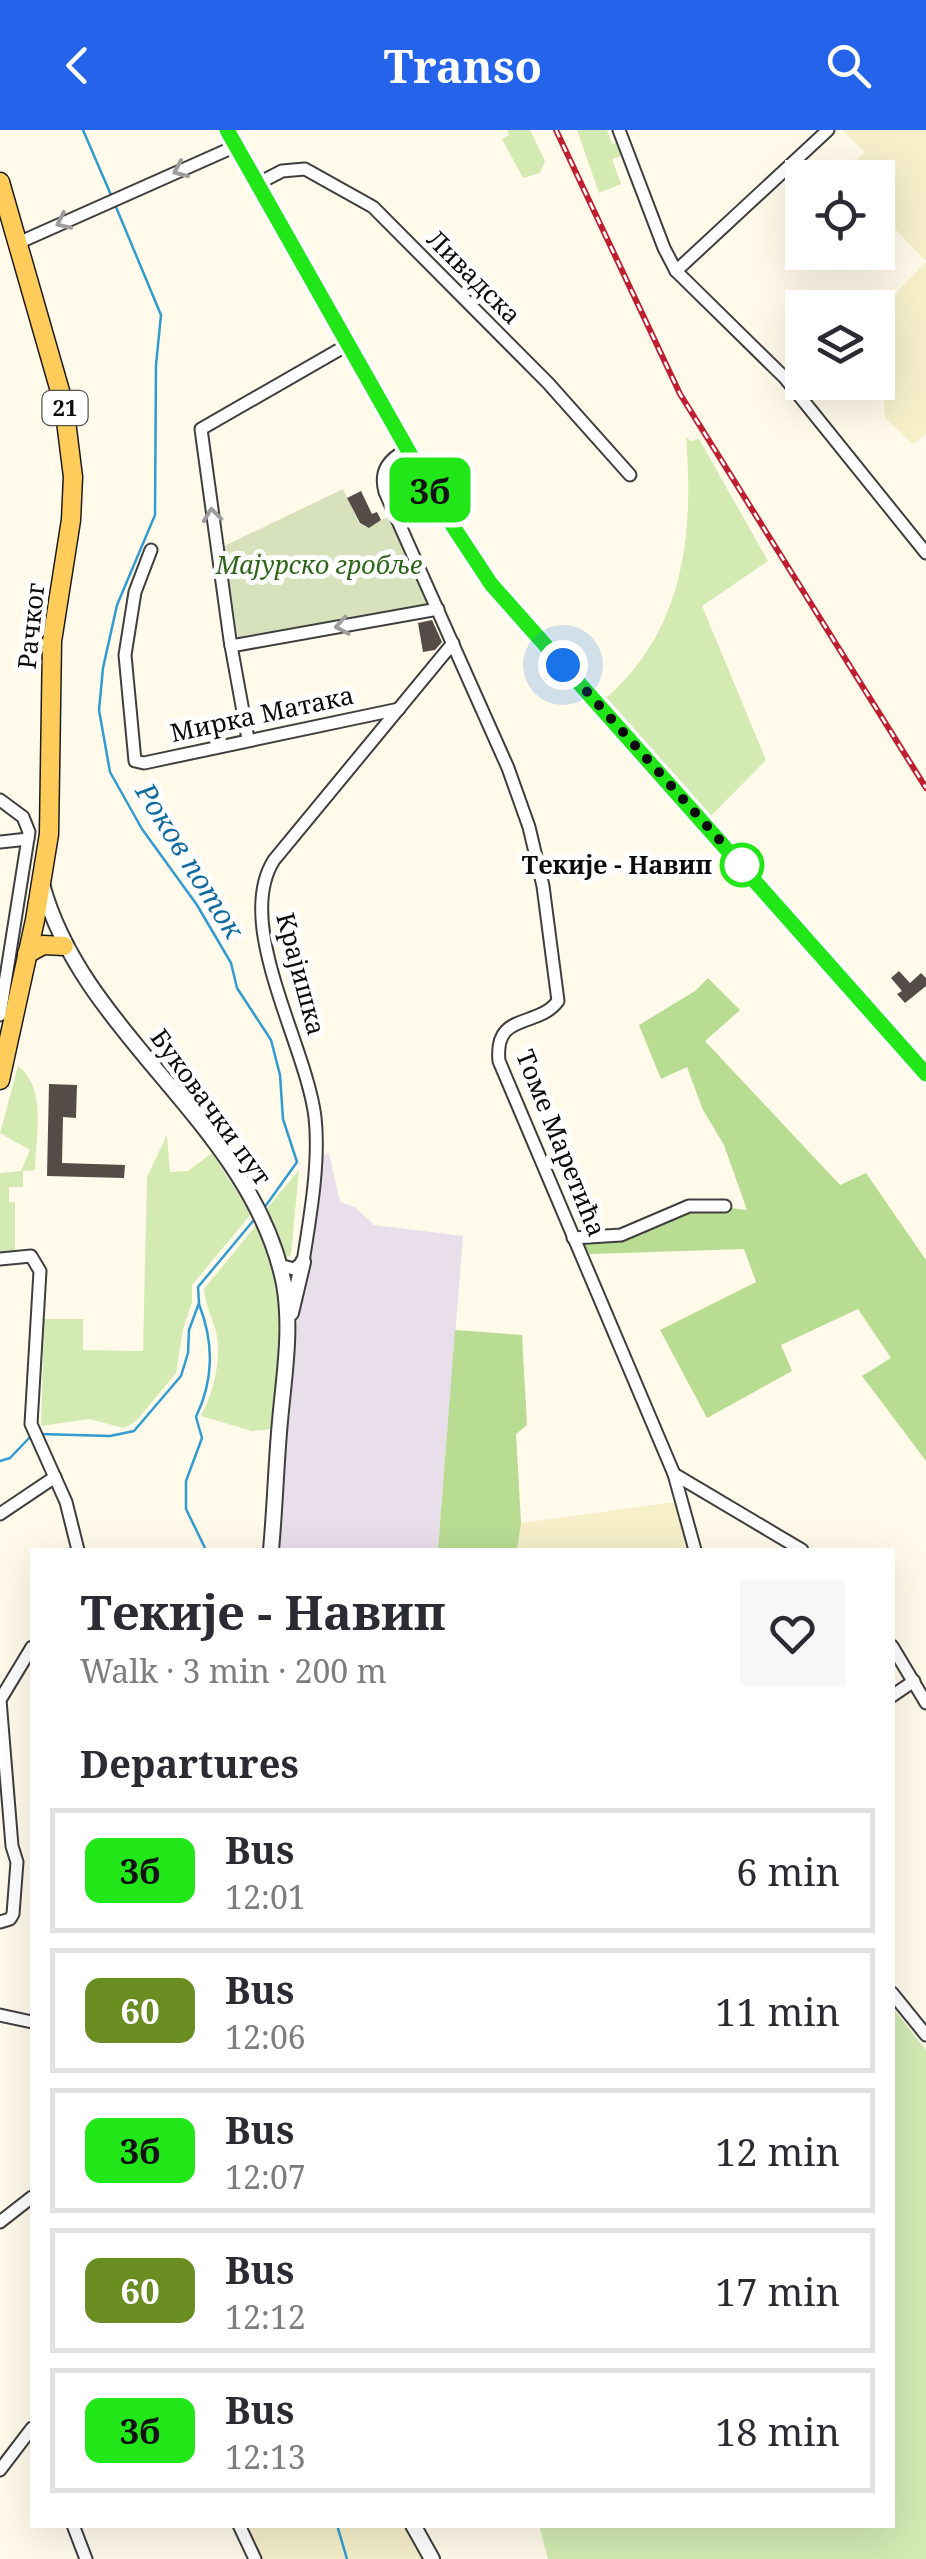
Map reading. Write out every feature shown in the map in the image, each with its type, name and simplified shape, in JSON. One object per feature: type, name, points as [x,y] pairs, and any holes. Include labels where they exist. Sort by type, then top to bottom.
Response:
[{"type":"main road","points":[[227,130],[408,449],[491,584],[926,1074]]},
{"type":"main road","name":"Рачког","points":[[0,182],[64,405],[73,477],[71,520],[52,640],[52,804],[42,884],[4,1041],[0,1080]]},
{"type":"main road","points":[[27,954],[44,945],[64,946]]},
{"type":"street","points":[[619,130],[676,271],[785,378],[926,553]]},
{"type":"street","points":[[676,271],[828,130]]},
{"type":"street","points":[[18,243],[236,146]]},
{"type":"street","name":"Ливадска","points":[[257,184],[290,169],[304,169],[373,206],[548,383],[630,474]]},
{"type":"street","points":[[248,739],[230,646],[201,429],[349,344]]},
{"type":"street","name":"Томе Маретића","points":[[408,449],[392,457],[382,482],[508,768],[535,845],[558,1001],[547,1012],[506,1030],[498,1055],[674,1474],[694,1548]]},
{"type":"street","name":"Мирка Матака","points":[[151,550],[135,592],[125,652],[135,761],[144,763],[399,708]]},
{"type":"street","points":[[230,646],[438,609]]},
{"type":"street","name":"Крајишка","points":[[303,1262],[316,1152],[315,1118],[309,1086],[265,945],[259,894],[274,860],[452,643]]},
{"type":"street","points":[[0,800],[23,817],[28,839],[0,1015]]},
{"type":"street","points":[[0,842],[28,839]]},
{"type":"street","name":"Буковачки пут","points":[[42,884],[64,946],[228,1162],[259,1214],[278,1265],[288,1328],[272,1548]]},
{"type":"street","points":[[574,1238],[621,1235],[689,1206],[725,1206]]},
{"type":"street","points":[[0,1260],[30,1256],[40,1271],[31,1424],[55,1477],[77,1548]]},
{"type":"street","points":[[278,1265],[294,1269],[303,1262]]},
{"type":"street","points":[[288,1328],[303,1262]]},
{"type":"street","points":[[674,1474],[799,1548]]},
{"type":"street","points":[[0,1514],[55,1477]]},
{"type":"street","points":[[0,1922],[10,1920],[13,1914],[17,1862],[6,1845],[0,1700],[30,1651]]},
{"type":"street","points":[[895,1651],[926,1703]]},
{"type":"street","points":[[895,1694],[914,1681]]},
{"type":"street","points":[[895,1997],[926,2034]]},
{"type":"street","points":[[0,2015],[30,2022]]},
{"type":"street","points":[[0,2222],[30,2199]]},
{"type":"street","points":[[0,2470],[30,2431]]},
{"type":"street","points":[[74,2528],[86,2559]]},
{"type":"street","points":[[240,2528],[256,2559]]},
{"type":"street","points":[[415,2528],[432,2559]]},
{"type":"shaded area","points":[[842,130],[926,130],[926,261],[895,229],[895,160],[857,160],[865,152]]},
{"type":"shaded area","points":[[926,262],[926,433],[913,444],[885,418],[884,400],[895,400],[895,294]]},
{"type":"shaded area","points":[[329,1153],[340,1202],[355,1207],[374,1225],[463,1236],[438,1548],[277,1548],[311,1159]]},
{"type":"shaded area","points":[[675,1502],[686,1548],[517,1548],[521,1523]]},
{"type":"shaded area","points":[[245,2528],[411,2528],[428,2559],[260,2559]]},
{"type":"green space","points":[[507,130],[530,130],[545,161],[540,173],[523,178],[502,139],[509,135]]},
{"type":"green space","points":[[577,130],[607,130],[612,144],[620,142],[624,155],[612,159],[621,184],[599,193]]},
{"type":"green space","points":[[686,437],[691,441],[699,439],[768,561],[702,606],[766,760],[709,818],[604,700],[652,644],[678,580],[688,510]]},
{"type":"green space","name":"Мајурско гробље","points":[[343,489],[359,523],[366,527],[390,516],[429,605],[238,639],[224,546]]},
{"type":"green space","points":[[708,978],[740,1010],[705,1041],[840,1185],[866,1173],[926,1260],[926,1461],[862,1376],[891,1358],[858,1309],[781,1345],[792,1371],[707,1418],[660,1330],[756,1282],[744,1249],[590,1254],[580,1240],[641,1235],[679,1212],[724,1207],[747,1210],[724,1145],[703,1110],[687,1067],[661,1079],[639,1025],[695,991]]},
{"type":"green space","points":[[18,1066],[27,1075],[36,1100],[35,1170],[23,1171],[23,1187],[9,1187],[9,1202],[15,1202],[15,1250],[0,1253],[0,1173],[21,1171],[30,1150],[0,1133]]},
{"type":"green space","points":[[167,1135],[170,1172],[188,1171],[212,1153],[251,1214],[192,1285],[192,1302],[176,1373],[136,1421],[124,1428],[89,1419],[41,1426],[44,1319],[83,1319],[83,1350],[143,1351],[147,1177]]},
{"type":"green space","points":[[299,1170],[291,1255],[281,1259],[264,1212]]},
{"type":"green space","points":[[257,1224],[276,1272],[281,1351],[274,1429],[252,1431],[201,1416],[218,1362],[215,1328],[204,1289]]},
{"type":"green space","points":[[455,1330],[522,1335],[527,1425],[516,1434],[521,1523],[517,1548],[438,1548]]},
{"type":"green space","points":[[895,2011],[926,2050],[926,2559],[548,2559],[540,2528],[895,2528]]},
{"type":"building","points":[[361,491],[372,514],[377,512],[381,520],[369,528],[360,523],[347,498]]},
{"type":"building","points":[[432,620],[442,642],[435,650],[423,652],[418,623]]},
{"type":"building","points":[[899,971],[910,983],[921,973],[926,978],[926,986],[905,1003],[897,994],[902,991],[891,978]]},
{"type":"building","points":[[49,1084],[77,1085],[76,1118],[63,1117],[62,1163],[125,1165],[124,1178],[47,1176]]},
{"type":"waterway","name":"Роков поток","points":[[83,130],[111,195]]},
{"type":"waterway","name":"Роков поток","points":[[116,207],[161,315],[156,365],[155,515],[117,605],[103,668],[99,710],[110,772],[142,829],[197,905],[231,963],[237,988],[271,1040],[280,1075],[283,1119],[297,1162],[262,1211]]},
{"type":"waterway","name":"Роков поток","points":[[40,1434],[110,1436],[134,1431],[181,1376],[189,1330],[199,1303],[198,1287],[253,1221]]},
{"type":"waterway","points":[[199,1304],[210,1361],[196,1417],[202,1438],[186,1481],[186,1509],[205,1548]]},
{"type":"waterway","name":"Роков поток","points":[[0,1461],[10,1458],[32,1435]]},
{"type":"waterway","points":[[338,2528],[347,2559]]},
{"type":"railway","points":[[556,130],[680,394],[926,788]]},
{"type":"bus line","name":"3б","points":[[227,130],[439,505],[491,584],[926,1074]]},
{"type":"place","name":"Текије - Навип","points":[[742,865]]},
{"type":"route","points":[[563,665],[742,865]]}]
